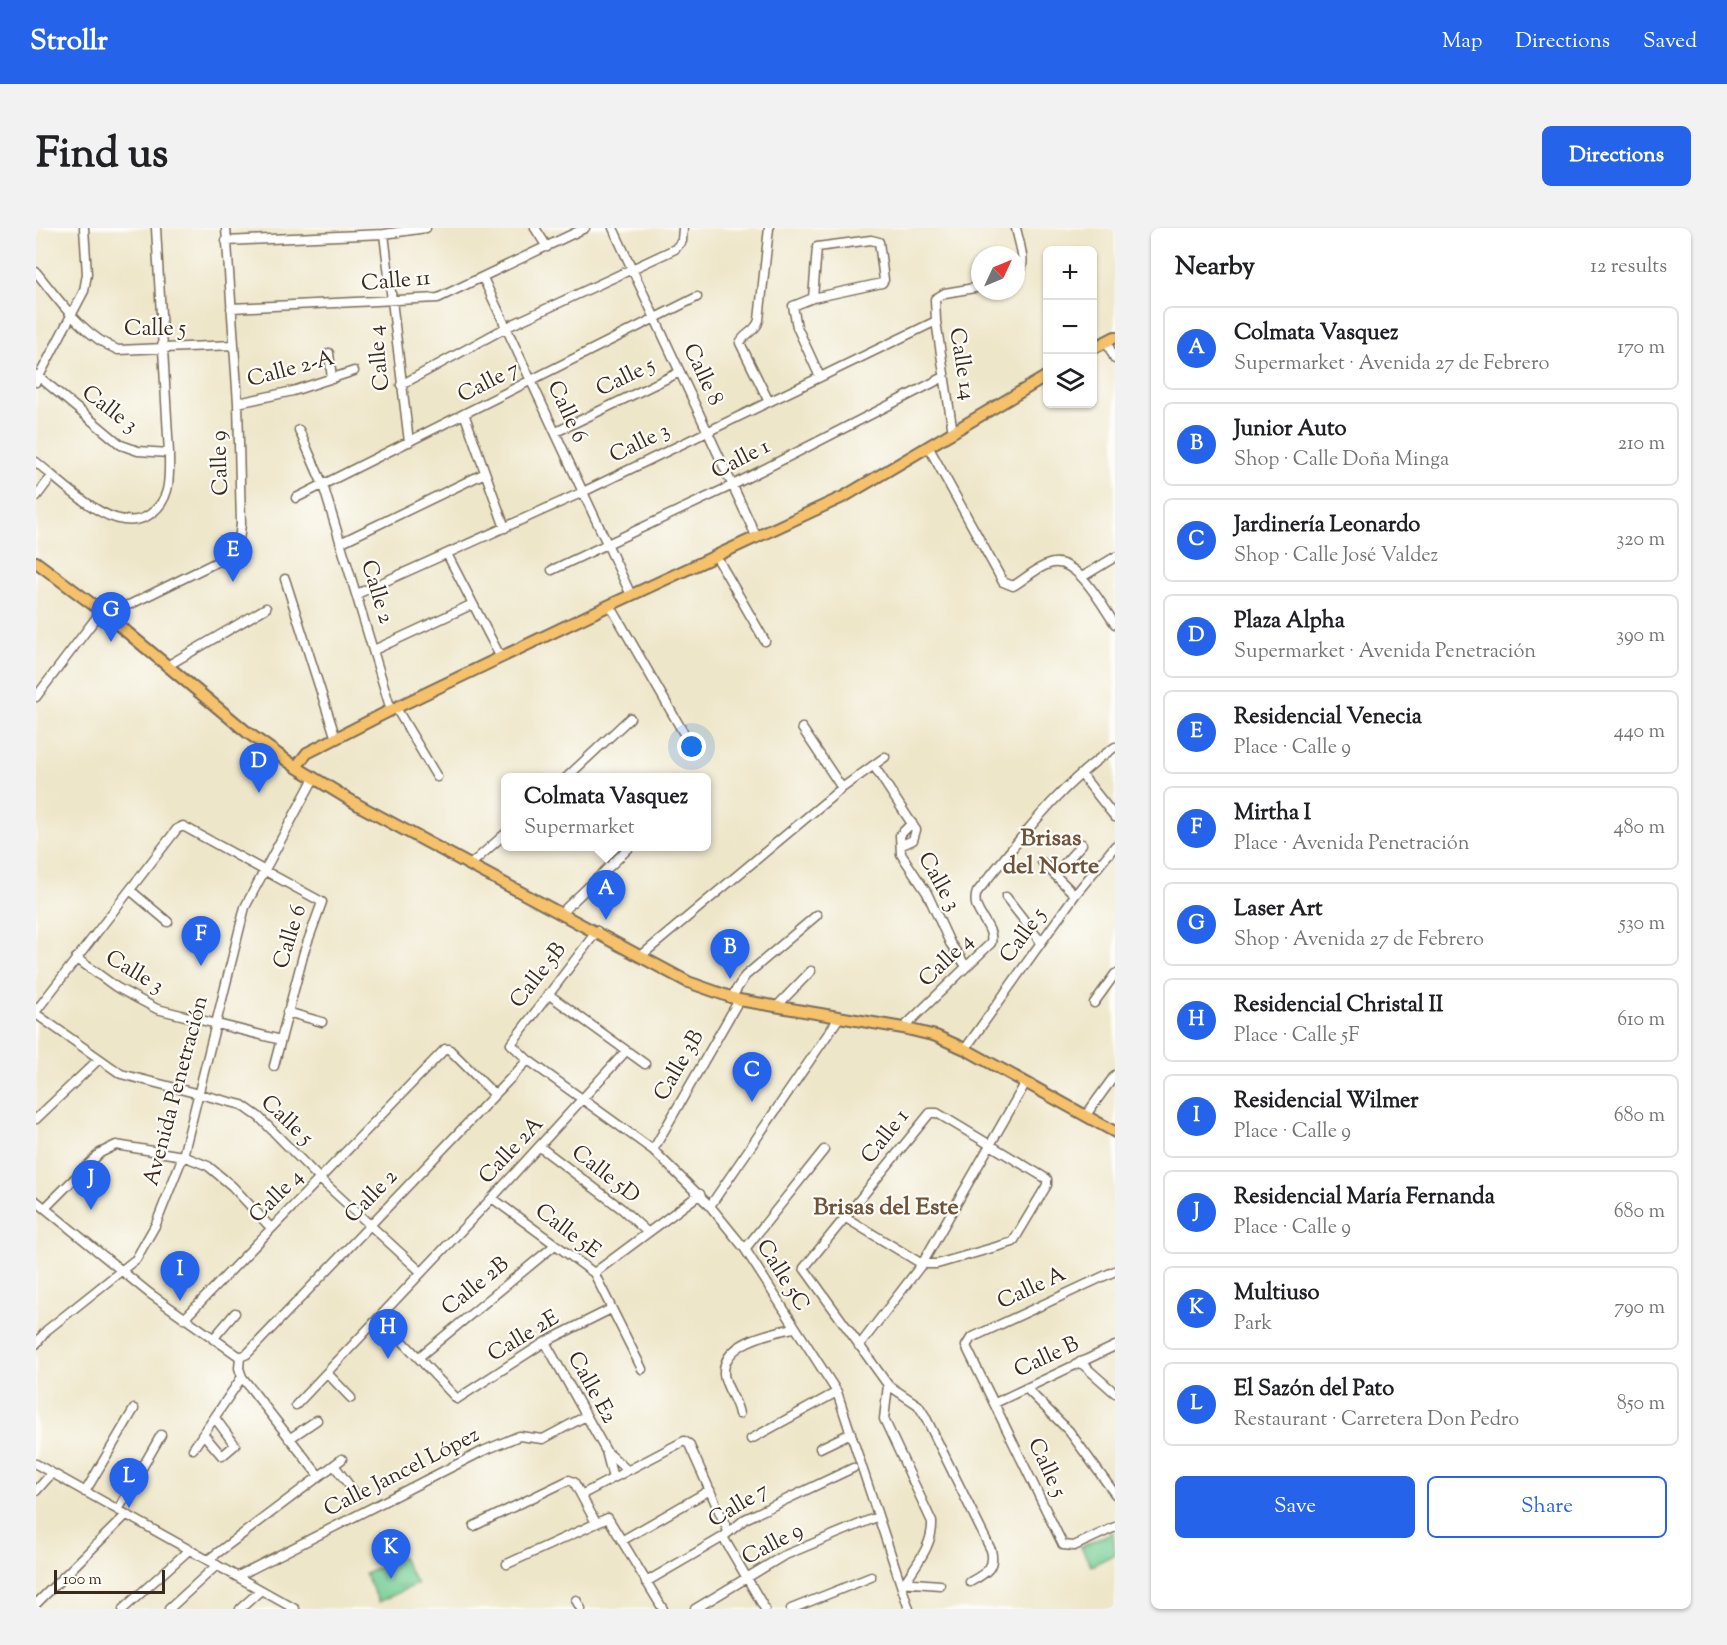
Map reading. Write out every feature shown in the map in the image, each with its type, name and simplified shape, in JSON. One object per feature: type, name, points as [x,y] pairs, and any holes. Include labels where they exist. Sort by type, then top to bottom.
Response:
[{"type":"main road","points":[[1097,346],[1111,339]]},
{"type":"main road","points":[[296,767],[307,753],[394,709],[610,604],[845,496],[953,434],[1043,378]]},
{"type":"main road","points":[[36,562],[104,613],[248,733],[296,767],[360,806],[642,955],[688,982],[735,999],[903,1028],[936,1036],[965,1048],[1115,1132]]},
{"type":"street","points":[[37,378],[84,291],[87,274],[84,228]]},
{"type":"street","points":[[36,462],[104,514],[128,521],[148,516],[166,497],[170,484],[169,453],[156,228]]},
{"type":"street","name":"Calle 9","points":[[104,613],[131,604],[224,559],[237,546],[241,524],[238,402],[226,228]]},
{"type":"street","points":[[226,241],[384,234],[426,228]]},
{"type":"street","points":[[536,228],[547,247]]},
{"type":"street","name":"Calle 11","points":[[231,308],[438,298],[585,228]]},
{"type":"street","name":"Calle 8","points":[[613,228],[757,538]]},
{"type":"street","points":[[401,386],[507,327],[675,249],[682,241],[683,228]]},
{"type":"street","points":[[768,228],[759,320],[757,327],[743,337],[740,343],[769,402]]},
{"type":"street","points":[[1016,228],[1020,246]]},
{"type":"street","name":"Calle 4","points":[[384,234],[409,442]]},
{"type":"street","points":[[813,298],[817,247],[871,240],[879,242],[883,282],[796,303],[792,310],[820,377]]},
{"type":"street","name":"Calle 5","points":[[36,272],[72,316],[106,345],[118,350],[164,350],[234,345]]},
{"type":"street","name":"Calle 6","points":[[483,278],[631,595]]},
{"type":"street","name":"Calle 14","points":[[953,434],[936,321],[935,299],[945,293],[971,289]]},
{"type":"street","name":"Calle 7","points":[[296,498],[465,416],[697,297]]},
{"type":"street","name":"Calle 3","points":[[357,594],[583,492],[936,321]]},
{"type":"street","points":[[1111,339],[1115,359]]},
{"type":"street","points":[[329,353],[332,379]]},
{"type":"street","name":"Calle 2-A","points":[[238,402],[293,391],[354,371]]},
{"type":"street","name":"Calle 5","points":[[556,432],[680,372]]},
{"type":"street","name":"Calle 1","points":[[552,570],[733,485],[944,376]]},
{"type":"street","name":"Calle 3","points":[[37,378],[121,445],[138,451],[169,453]]},
{"type":"street","points":[[465,416],[505,528]]},
{"type":"street","name":"Calle 2","points":[[299,430],[323,484],[394,709],[437,777]]},
{"type":"street","points":[[929,448],[997,574],[1006,584],[1013,586],[1041,568],[1057,562],[1066,564],[1082,577],[1115,624]]},
{"type":"street","points":[[342,542],[485,473]]},
{"type":"street","points":[[36,497],[48,482]]},
{"type":"street","points":[[447,554],[501,658]]},
{"type":"street","points":[[716,556],[765,641]]},
{"type":"street","points":[[1082,577],[1115,557]]},
{"type":"street","points":[[285,579],[336,739]]},
{"type":"street","points":[[374,650],[473,604]]},
{"type":"street","points":[[610,604],[683,732]]},
{"type":"street","points":[[167,666],[266,608]]},
{"type":"street","points":[[36,697],[90,625],[104,613]]},
{"type":"street","points":[[570,773],[630,718]]},
{"type":"street","points":[[802,728],[842,788]]},
{"type":"street","points":[[1115,747],[1081,774],[1115,817]]},
{"type":"street","points":[[642,955],[842,788],[885,757]]},
{"type":"street","name":"Calle 3","points":[[874,766],[912,823],[900,834],[901,854],[927,893],[950,943],[966,966]]},
{"type":"street","name":"Calle 4","points":[[903,1028],[992,940],[975,906],[977,892],[1043,811],[1081,774]]},
{"type":"street","name":"Avenida Penetración","points":[[36,1344],[47,1330],[136,1259],[156,1224],[183,1156],[237,930],[263,869],[314,778]]},
{"type":"street","name":"Calle 6","points":[[130,890],[177,829],[183,826],[322,902],[304,952],[274,1066]]},
{"type":"street","points":[[471,864],[501,837]]},
{"type":"street","points":[[1055,874],[1082,844]]},
{"type":"street","name":"Calle 5","points":[[965,1048],[1075,895],[1115,846]]},
{"type":"street","points":[[561,913],[626,851]]},
{"type":"street","points":[[1042,861],[1075,895]]},
{"type":"street","points":[[36,1012],[130,890],[168,922]]},
{"type":"street","points":[[1006,897],[1041,942]]},
{"type":"street","name":"Calle 3B","points":[[652,1150],[735,999],[744,976],[817,915]]},
{"type":"street","name":"Calle 5B","points":[[511,1044],[597,931]]},
{"type":"street","name":"Calle 3","points":[[76,958],[138,1001],[157,1009],[281,1040]]},
{"type":"street","points":[[776,1007],[811,971]]},
{"type":"street","points":[[1094,1003],[1115,974]]},
{"type":"street","points":[[548,994],[645,1064]]},
{"type":"street","name":"Calle 5","points":[[36,1012],[121,1074],[242,1105],[259,1117],[320,1179],[420,1271]]},
{"type":"street","points":[[287,1012],[322,1022]]},
{"type":"street","points":[[711,1206],[839,1018]]},
{"type":"street","name":"Calle 5C","points":[[511,1044],[528,1060],[652,1150],[700,1194],[745,1249],[837,1392],[902,1582],[909,1609]]},
{"type":"street","name":"Calle 4","points":[[184,1318],[445,1049],[449,1049],[495,1095]]},
{"type":"street","name":"Calle 2A","points":[[420,1271],[540,1147],[626,1051]]},
{"type":"street","points":[[37,1116],[99,1060]]},
{"type":"street","name":"Calle 2","points":[[240,1356],[247,1354],[528,1060]]},
{"type":"street","points":[[1086,1115],[1115,1075]]},
{"type":"street","points":[[970,1582],[987,1572],[992,1566],[991,1550],[926,1416],[918,1404],[888,1385],[859,1346],[922,1264],[1026,1082]]},
{"type":"street","name":"Calle 1","points":[[859,1346],[804,1268],[930,1113],[937,1113],[989,1144]]},
{"type":"street","points":[[846,1218],[922,1264],[937,1264],[1013,1242],[1047,1185],[1044,1176],[989,1144]]},
{"type":"street","points":[[45,1208],[109,1147],[183,1156],[208,1167],[232,1186],[271,1228]]},
{"type":"street","name":"Calle 5D","points":[[540,1147],[622,1209],[647,1232]]},
{"type":"street","points":[[745,1249],[824,1150]]},
{"type":"street","points":[[594,1273],[700,1194]]},
{"type":"street","name":"Calle 5E","points":[[492,1198],[594,1273],[642,1369]]},
{"type":"street","points":[[36,1201],[122,1272],[213,1339],[240,1356],[239,1368],[242,1377],[319,1476]]},
{"type":"street","name":"Calle 2B","points":[[419,1356],[555,1245]]},
{"type":"street","name":"Calle A","points":[[967,1343],[971,1338],[1115,1270]]},
{"type":"street","points":[[296,1405],[380,1317],[420,1271]]},
{"type":"street","name":"Calle 2E","points":[[419,1356],[444,1390],[457,1399],[545,1342],[611,1309]]},
{"type":"street","points":[[213,1339],[236,1313]]},
{"type":"street","points":[[380,1317],[419,1356]]},
{"type":"street","points":[[739,1414],[735,1398],[724,1376],[726,1361],[737,1349],[761,1335],[794,1328]]},
{"type":"street","name":"Calle E2","points":[[545,1342],[606,1451],[613,1478]]},
{"type":"street","name":"Calle 5","points":[[967,1343],[1060,1540],[1066,1546],[1074,1546],[1115,1527]]},
{"type":"street","name":"Calle B","points":[[995,1403],[1115,1346]]},
{"type":"street","points":[[1080,1362],[1115,1393]]},
{"type":"street","points":[[327,1373],[351,1398]]},
{"type":"street","points":[[193,1449],[242,1377]]},
{"type":"street","points":[[888,1385],[884,1419],[932,1522],[927,1548],[902,1582]]},
{"type":"street","points":[[1026,1388],[1069,1431],[1115,1494]]},
{"type":"street","points":[[752,1439],[837,1392]]},
{"type":"street","points":[[85,1492],[134,1409]]},
{"type":"street","name":"Calle Jancel López","points":[[238,1576],[483,1451],[519,1436],[543,1439],[586,1416]]},
{"type":"street","points":[[204,1436],[221,1456],[235,1445],[215,1418]]},
{"type":"street","points":[[289,1439],[317,1420]]},
{"type":"street","points":[[820,1448],[850,1433]]},
{"type":"street","points":[[36,1604],[122,1513],[161,1436]]},
{"type":"street","points":[[581,1495],[684,1441],[689,1444],[711,1490],[726,1534],[746,1579],[765,1609]]},
{"type":"street","name":"Calle E2","points":[[606,1451],[627,1470]]},
{"type":"street","points":[[208,1560],[338,1462],[357,1496]]},
{"type":"street","points":[[36,1464],[295,1609]]},
{"type":"street","name":"Calle 7","points":[[646,1582],[726,1534],[745,1518],[853,1468]]},
{"type":"street","points":[[36,1491],[52,1473]]},
{"type":"street","points":[[474,1526],[571,1480],[596,1523]]},
{"type":"street","points":[[623,1540],[711,1490]]},
{"type":"street","points":[[507,1564],[609,1518],[663,1609]]},
{"type":"street","name":"Calle 9","points":[[695,1609],[783,1556],[872,1519]]},
{"type":"street","points":[[123,1609],[189,1550]]},
{"type":"street","points":[[169,1609],[217,1565]]},
{"type":"street","points":[[791,1609],[871,1577]]},
{"type":"street","points":[[902,1582],[940,1584]]},
{"type":"street","points":[[240,1609],[261,1590]]},
{"type":"street","points":[[576,1600],[581,1609]]},
{"type":"green space","points":[[1113,1532],[1115,1554],[1091,1566],[1081,1547]]},
{"type":"green space","points":[[401,1556],[417,1584],[379,1602],[365,1574]]},
{"type":"place","name":"Residencial Venecia","points":[[233,582]]},
{"type":"place","name":"Laser Art","points":[[111,642]]},
{"type":"place","name":"Plaza Alpha","points":[[259,793]]},
{"type":"place","name":"Colmata Vasquez","points":[[606,920]]},
{"type":"place","name":"Mirtha I","points":[[201,966]]},
{"type":"place","name":"Junior Auto","points":[[730,979]]},
{"type":"place","name":"Jardinería Leonardo","points":[[752,1102]]},
{"type":"place","name":"Residencial María Fernanda","points":[[91,1210]]},
{"type":"place","name":"Residencial Wilmer","points":[[180,1301]]},
{"type":"place","name":"Residencial Christal II","points":[[388,1359]]},
{"type":"place","name":"El Sazón del Pato","points":[[129,1508]]},
{"type":"place","name":"Multiuso","points":[[391,1579]]},
{"type":"district","name":"Brisas del Norte","points":[[1051,853]]},
{"type":"district","name":"Brisas del Este","points":[[886,1208]]}]
